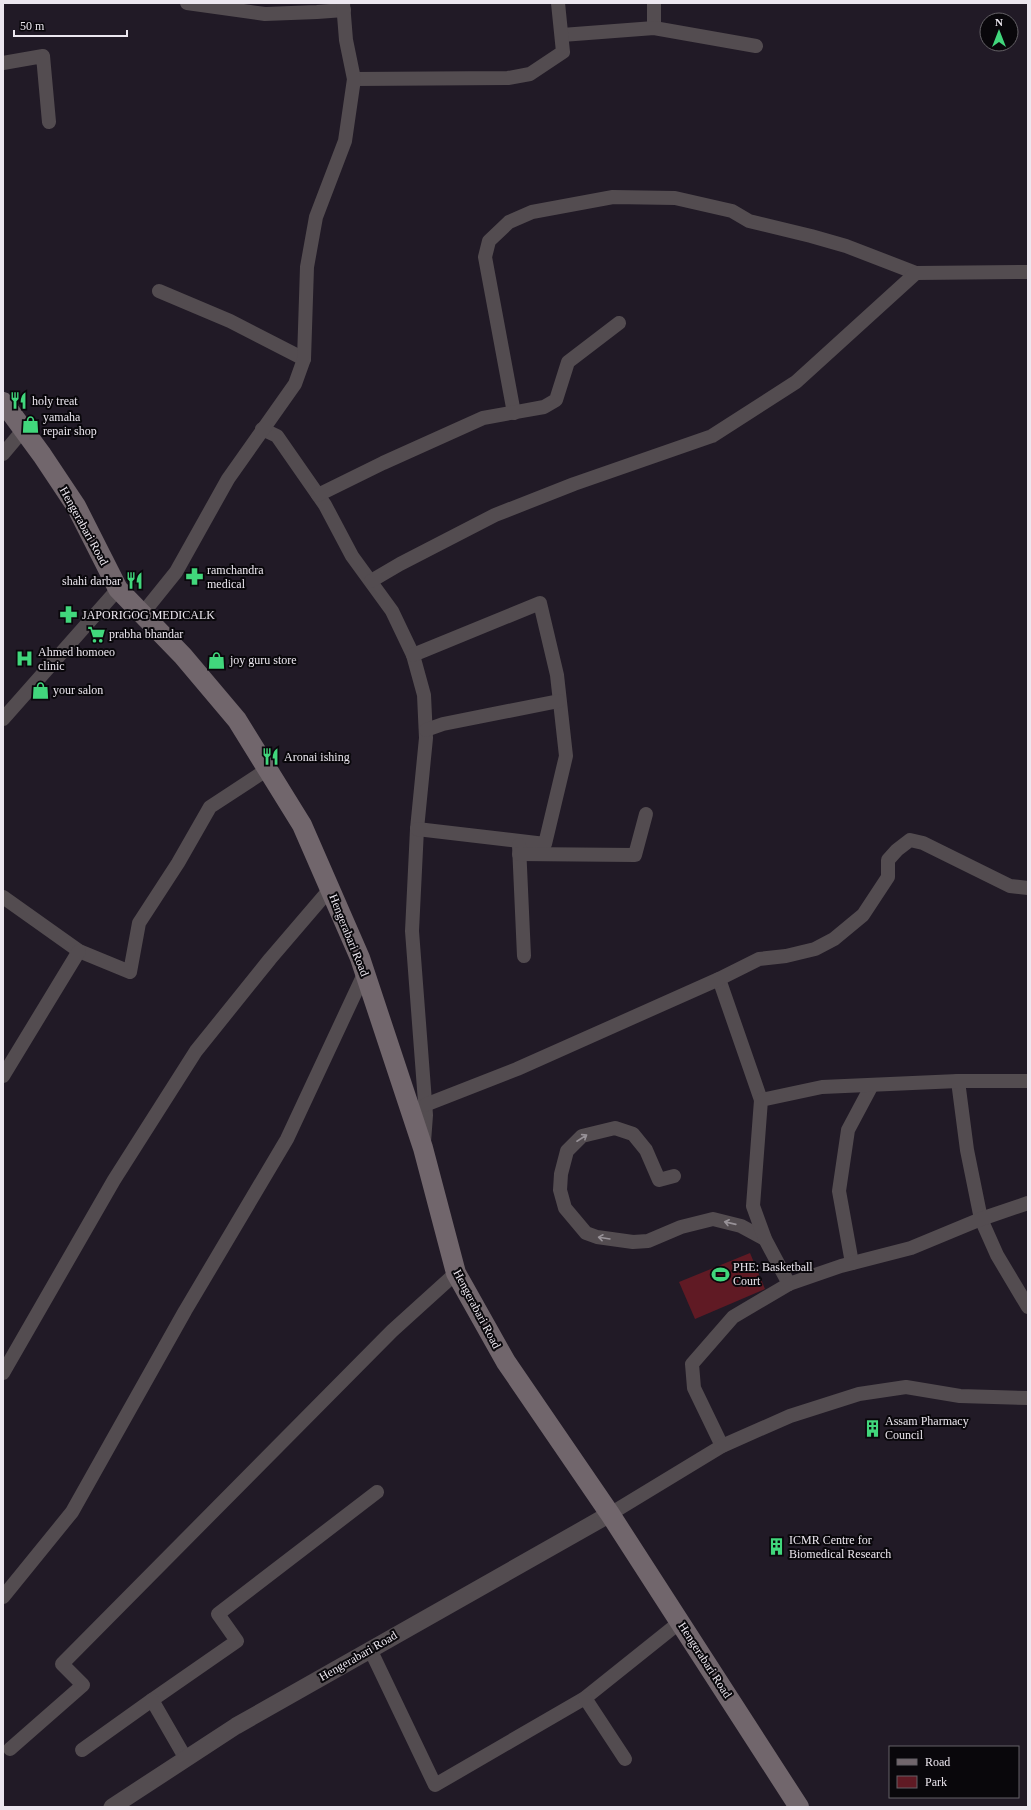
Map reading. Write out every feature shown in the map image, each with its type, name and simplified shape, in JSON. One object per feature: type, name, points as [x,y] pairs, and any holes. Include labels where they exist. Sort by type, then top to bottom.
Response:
[{"type":"main road","name":"Hengerabari Road","points":[[3,402],[24,429],[76,506],[118,589],[144,613],[183,656],[237,720],[302,825],[365,972],[424,1148],[456,1273],[506,1362],[610,1514],[799,1807]]},
{"type":"street","points":[[144,613],[176,572],[228,479],[295,384],[304,359],[307,267],[316,217],[345,141],[354,79],[346,40],[343,6],[317,12],[265,14],[187,3]]},
{"type":"street","points":[[354,79],[508,78],[530,74],[563,52],[558,3]]},
{"type":"street","points":[[654,3],[654,28]]},
{"type":"street","points":[[562,35],[654,28],[756,46]]},
{"type":"street","points":[[3,63],[43,56],[49,122]]},
{"type":"street","points":[[514,413],[485,257],[489,241],[509,222],[532,212],[613,197],[675,198],[732,211],[749,221],[846,246],[916,273],[1028,272]]},
{"type":"street","points":[[371,581],[400,564],[495,515],[574,484],[712,436],[796,382],[916,273]]},
{"type":"street","points":[[159,291],[230,321],[304,359]]},
{"type":"street","points":[[318,495],[383,463],[483,418],[544,407],[556,400],[568,362],[619,323]]},
{"type":"street","points":[[3,454],[24,429]]},
{"type":"street","points":[[262,429],[277,436],[318,495],[352,556],[392,611],[413,655],[424,695],[426,730],[417,829],[412,931],[425,1105],[424,1148]]},
{"type":"street","points":[[3,719],[118,589]]},
{"type":"street","points":[[413,655],[540,603],[557,675],[566,756],[545,844],[519,847]]},
{"type":"street","points":[[426,730],[443,724],[559,701]]},
{"type":"street","points":[[3,897],[79,952],[130,972],[139,923],[178,862],[210,807],[268,769]]},
{"type":"street","points":[[417,829],[519,847],[635,855],[646,814]]},
{"type":"street","points":[[425,1105],[518,1069],[719,979],[759,959],[786,956],[815,949],[834,939],[863,915],[888,876],[888,860],[897,850],[910,840],[923,843],[1010,886],[1028,888]]},
{"type":"street","points":[[519,847],[524,956]]},
{"type":"street","points":[[3,1373],[114,1180],[196,1051],[270,959],[330,889]]},
{"type":"street","points":[[3,1076],[79,952]]},
{"type":"street","points":[[3,1597],[72,1512],[184,1311],[287,1139],[365,972]]},
{"type":"street","points":[[719,979],[761,1100],[753,1206],[765,1239],[789,1284]]},
{"type":"street","points":[[761,1100],[822,1087],[958,1081],[1028,1081]]},
{"type":"street","points":[[958,1081],[967,1150],[980,1219],[997,1256],[1028,1307]]},
{"type":"street","points":[[852,1263],[839,1190],[848,1130],[872,1085]]},
{"type":"street","points":[[674,1176],[659,1180],[646,1150],[633,1134],[615,1128],[582,1136],[567,1151],[560,1174],[560,1190],[565,1208],[586,1233],[597,1237],[633,1242],[648,1241],[681,1228],[713,1220],[741,1226],[765,1239]]},
{"type":"street","points":[[722,1446],[694,1388],[692,1364],[733,1317],[789,1284],[852,1263],[911,1248],[980,1219],[1028,1203]]},
{"type":"street","points":[[10,1749],[83,1685],[62,1664],[392,1331],[456,1273]]},
{"type":"street","points":[[610,1514],[722,1446],[790,1416],[858,1394],[906,1387],[960,1396],[1028,1398]]},
{"type":"street","points":[[82,1750],[237,1641],[218,1614],[377,1492]]},
{"type":"street","name":"Hengerabari Road","points":[[112,1807],[236,1726],[610,1514]]},
{"type":"street","points":[[370,1649],[435,1784],[585,1698],[680,1622]]},
{"type":"street","points":[[585,1698],[626,1759]]},
{"type":"street","points":[[152,1700],[186,1758]]},
{"type":"green space","points":[[750,1253],[765,1289],[695,1319],[679,1282]]},
{"type":"place","name":"holy treat","points":[[19,401]]},
{"type":"place","name":"yamaha repair shop","points":[[30,424]]},
{"type":"place","name":"ramchandra medical","points":[[194,577]]},
{"type":"place","name":"shahi darbar","points":[[134,581]]},
{"type":"place","name":"JAPORIGOG MEDICALK","points":[[69,615]]},
{"type":"place","name":"prabha bhandar","points":[[96,634]]},
{"type":"place","name":"Ahmed homoeo clinic","points":[[25,659]]},
{"type":"place","name":"joy guru store","points":[[217,660]]},
{"type":"place","name":"your salon","points":[[40,690]]},
{"type":"place","name":"Aronai ishing","points":[[271,757]]},
{"type":"place","name":"PHE: Basketball Court","points":[[720,1274]]},
{"type":"place","name":"Assam Pharmacy Council","points":[[872,1428]]},
{"type":"place","name":"ICMR Centre for Biomedical Research","points":[[776,1547]]}]
